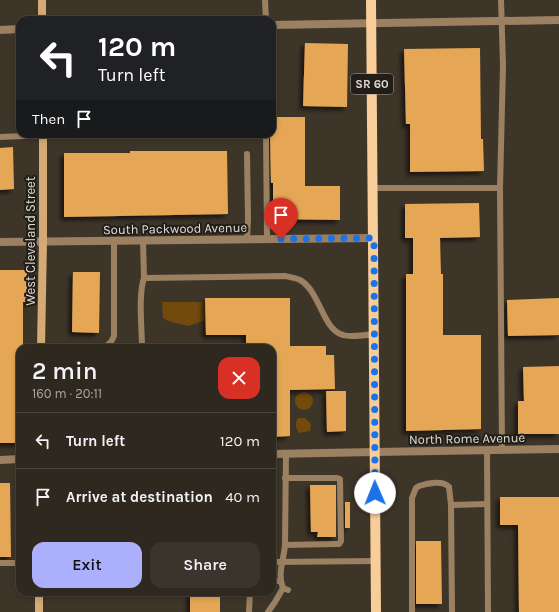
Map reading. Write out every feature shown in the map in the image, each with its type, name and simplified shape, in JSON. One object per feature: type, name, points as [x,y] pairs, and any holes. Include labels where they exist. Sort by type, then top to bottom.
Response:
[{"type":"main road","points":[[42,0],[42,16]]},
{"type":"main road","name":"SR 60","points":[[371,0],[376,612]]},
{"type":"main road","name":"West Cleveland Street","points":[[41,344],[43,138]]},
{"type":"main road","points":[[39,596],[39,612]]},
{"type":"street","points":[[276,26],[559,20]]},
{"type":"street","points":[[0,30],[16,29]]},
{"type":"street","name":"South Packwood Avenue","points":[[0,242],[374,238]]},
{"type":"street","name":"North Rome Avenue","points":[[276,454],[559,449]]},
{"type":"street","points":[[0,460],[16,459]]},
{"type":"lane","points":[[266,0],[266,16]]},
{"type":"lane","points":[[501,0],[503,65],[500,188],[502,450]]},
{"type":"lane","points":[[0,137],[16,136]]},
{"type":"lane","points":[[266,138],[267,239]]},
{"type":"lane","points":[[247,154],[247,240]]},
{"type":"lane","points":[[373,188],[500,188]]},
{"type":"lane","points":[[142,344],[141,294],[144,278],[143,240]]},
{"type":"lane","points":[[109,344],[114,336],[114,241]]},
{"type":"lane","points":[[144,278],[285,276],[300,280],[311,290],[325,317],[333,328],[343,335],[374,334]]},
{"type":"lane","points":[[487,450],[488,612]]},
{"type":"lane","points":[[268,612],[284,586],[281,562],[285,545],[286,454]]},
{"type":"lane","points":[[285,478],[340,479],[341,541],[339,544],[285,545]]},
{"type":"lane","points":[[412,612],[411,504],[416,488],[424,484],[445,484],[449,487],[451,505],[452,612]]},
{"type":"lane","points":[[451,505],[487,504]]},
{"type":"lane","points":[[276,562],[376,561]]},
{"type":"lane","points":[[0,564],[16,563]]},
{"type":"lane","points":[[276,583],[284,586]]},
{"type":"lane","points":[[249,612],[250,596]]},
{"type":"shaded area","points":[[162,302],[203,302],[205,306],[205,320],[189,326],[171,322],[163,318]]},
{"type":"shaded area","points":[[304,392],[310,395],[313,401],[310,407],[304,410],[298,407],[295,401],[298,395]]},
{"type":"shaded area","points":[[298,418],[305,418],[311,424],[310,431],[299,433],[296,425]]},
{"type":"building","points":[[305,43],[348,44],[347,107],[303,106]]},
{"type":"building","points":[[480,48],[481,139],[483,139],[484,171],[410,172],[410,124],[406,124],[404,49]]},
{"type":"building","points":[[276,117],[305,117],[305,186],[340,186],[340,220],[273,219],[273,183],[271,183],[270,138],[276,138]]},
{"type":"building","points":[[13,147],[14,189],[0,190],[0,148]]},
{"type":"building","points":[[130,151],[227,151],[228,214],[64,217],[64,153],[130,153]]},
{"type":"building","points":[[479,203],[480,237],[440,238],[441,274],[443,274],[443,335],[481,335],[481,429],[406,431],[406,274],[413,274],[413,238],[405,238],[405,204]]},
{"type":"building","points":[[0,270],[27,270],[27,302],[23,302],[23,344],[16,344],[16,443],[0,443]]},
{"type":"building","points":[[73,272],[100,272],[99,333],[72,332]]},
{"type":"building","points":[[205,298],[290,298],[290,346],[326,346],[326,355],[334,355],[335,389],[290,390],[290,436],[276,437],[276,344],[246,344],[246,335],[206,335]]},
{"type":"building","points":[[559,298],[559,335],[508,336],[507,300]]},
{"type":"building","points":[[559,366],[559,434],[518,434],[518,401],[524,401],[523,367]]},
{"type":"building","points":[[326,391],[346,391],[346,431],[327,432]]},
{"type":"building","points":[[0,483],[10,483],[11,557],[0,557]]},
{"type":"building","points":[[310,485],[336,485],[336,537],[317,537],[318,532],[311,532]]},
{"type":"building","points":[[500,497],[559,497],[559,612],[519,612],[518,525],[500,525]]},
{"type":"building","points":[[345,502],[350,502],[350,528],[345,528]]},
{"type":"building","points":[[416,541],[441,541],[442,604],[416,604]]},
{"type":"building","points":[[190,596],[220,596],[220,612],[190,612]]},
{"type":"route","points":[[281,239],[374,238],[375,493]]}]
